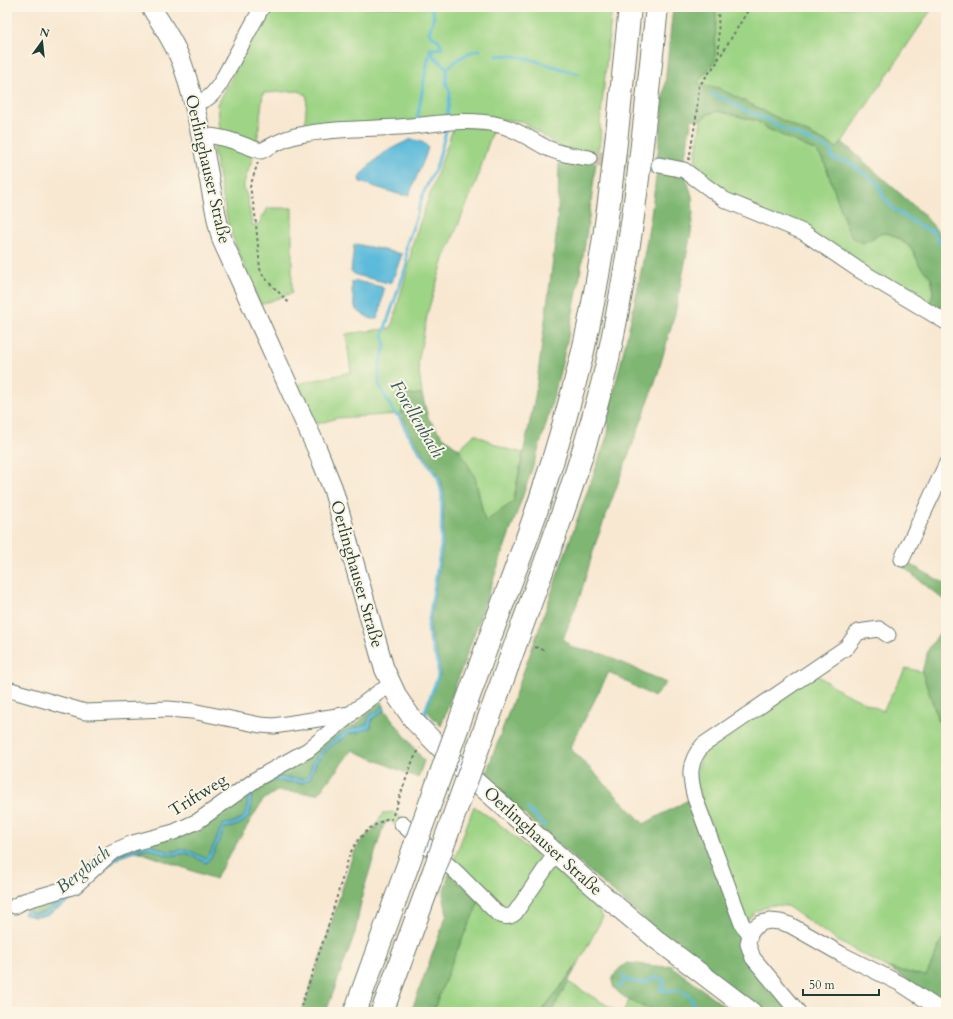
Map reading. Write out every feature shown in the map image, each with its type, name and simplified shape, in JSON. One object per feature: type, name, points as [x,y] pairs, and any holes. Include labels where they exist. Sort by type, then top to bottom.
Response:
[{"type":"highway","points":[[354,1012],[541,498],[566,416],[583,349],[606,229],[616,148],[630,7]]},
{"type":"highway","points":[[382,1012],[553,541],[584,449],[606,368],[622,289],[638,183],[657,7]]},
{"type":"main road","name":"Oerlinghauser Straße","points":[[151,7],[163,26],[183,65],[193,103],[222,240],[317,450],[333,489],[375,641],[391,686],[414,721],[476,782],[634,922],[752,1012]]},
{"type":"street","points":[[193,103],[205,101],[212,95],[262,7]]},
{"type":"street","points":[[200,136],[210,135],[261,151],[298,135],[330,130],[400,127],[466,121],[505,126],[516,130],[546,148],[560,153],[589,158]]},
{"type":"street","points":[[659,165],[684,170],[726,200],[803,232],[859,270],[946,322]]},
{"type":"street","points":[[902,559],[946,465]]},
{"type":"street","points":[[750,934],[742,924],[695,798],[691,783],[691,773],[692,762],[696,753],[703,745],[847,646],[858,632],[879,629],[888,635]]},
{"type":"street","name":"Triftweg","points":[[15,906],[24,901],[75,886],[112,852],[133,843],[174,832],[198,821],[258,778],[308,750],[350,714],[380,692],[391,686]]},
{"type":"street","name":"Triftweg","points":[[7,689],[85,712],[168,709],[192,711],[260,725],[274,726],[350,714]]},
{"type":"street","points":[[397,821],[455,872],[498,914],[506,917],[515,913],[556,853]]},
{"type":"street","points":[[798,1012],[753,958],[748,944],[750,934],[755,927],[761,923],[770,921],[790,925],[834,950],[901,984],[944,1012]]},
{"type":"path","points":[[718,7],[718,61]]},
{"type":"path","points":[[684,170],[689,160],[696,118],[699,86],[718,61],[750,7]]},
{"type":"path","points":[[261,151],[250,187],[255,213],[260,270],[264,277],[290,304]]},
{"type":"path","points":[[535,647],[544,650]]},
{"type":"path","points":[[299,1012],[326,933],[350,854],[359,839],[370,828],[386,819],[397,821],[413,760],[420,748]]},
{"type":"green space","points":[[268,7],[612,7],[598,150],[596,154],[563,149],[521,121],[463,117],[307,129],[305,122],[307,96],[299,91],[263,93],[257,143],[220,133],[218,104]]},
{"type":"green space","points":[[673,7],[716,7],[715,61],[697,83],[718,88],[837,148],[842,142],[923,214],[946,241],[946,319],[928,308],[933,293],[933,285],[930,277],[920,265],[909,245],[887,233],[877,235],[862,243],[854,239],[848,230],[824,161],[816,151],[766,128],[757,121],[718,111],[708,114],[701,120],[692,119],[684,161],[668,163],[657,162]]},
{"type":"green space","points":[[716,7],[933,7],[838,148],[718,88],[697,83],[715,60]]},
{"type":"green space","points":[[718,111],[757,121],[766,128],[816,151],[824,161],[848,230],[854,239],[869,241],[880,234],[888,233],[912,249],[920,266],[931,278],[933,289],[932,300],[928,308],[727,196],[697,174],[694,168],[701,120],[708,114]]},
{"type":"green space","points":[[454,126],[493,129],[476,182],[444,259],[428,311],[418,363],[422,394],[407,395],[401,414],[337,418],[317,424],[298,384],[351,372],[346,334],[391,328],[410,261],[412,245]]},
{"type":"green space","points":[[216,144],[254,154],[244,183],[252,225],[258,225],[268,208],[292,208],[292,293],[260,305],[229,228],[213,148]]},
{"type":"green space","points":[[559,159],[596,162],[589,220],[569,334],[550,410],[532,468],[441,726],[426,710],[440,674],[440,664],[431,636],[430,623],[443,545],[444,493],[440,477],[412,437],[401,414],[407,395],[422,394],[428,418],[442,436],[459,449],[475,477],[485,522],[513,502],[535,397],[556,237]]},
{"type":"green space","points":[[657,168],[685,174],[692,196],[693,213],[691,233],[675,313],[658,373],[596,542],[580,596],[563,639],[573,648],[603,654],[666,683],[654,697],[609,672],[570,748],[644,824],[692,798],[742,928],[792,1012],[763,1012],[758,1010],[678,949],[484,779],[608,434],[609,424],[606,422],[629,328],[642,264]]},
{"type":"green space","points":[[475,434],[503,448],[523,453],[513,502],[485,522],[475,477],[459,449]]},
{"type":"green space","points":[[904,561],[946,584],[946,602],[902,566]]},
{"type":"green space","points":[[946,623],[946,742],[922,672],[928,650]]},
{"type":"green space","points":[[906,668],[922,672],[946,742],[946,931],[926,977],[888,968],[836,940],[787,906],[771,905],[755,912],[745,923],[694,778],[705,748],[814,673],[842,692],[883,711]]},
{"type":"green space","points":[[379,700],[381,700],[384,706],[369,716],[367,724],[346,731],[328,745],[313,761],[308,776],[299,779],[277,777],[269,778],[259,783],[248,792],[247,806],[244,816],[237,821],[223,824],[210,853],[205,858],[186,849],[169,852],[150,844],[135,847],[118,854],[101,868],[77,892],[44,912],[35,914],[25,910],[23,907],[76,889],[113,857],[129,846],[173,836],[192,828],[209,818],[259,782],[309,751],[341,728],[356,725]]},
{"type":"green space","points":[[385,710],[424,761],[418,778],[352,750],[318,794],[277,791],[263,800],[215,879],[137,851],[148,848],[168,856],[187,853],[206,863],[212,856],[225,828],[243,823],[246,820],[251,810],[252,794],[261,785],[273,781],[303,783],[310,779],[316,763],[329,748],[349,734],[371,727],[372,719]]},
{"type":"green space","points":[[474,806],[503,827],[542,861],[554,869],[588,899],[603,917],[578,964],[541,1012],[433,1012],[452,962],[449,874]]},
{"type":"green space","points":[[393,812],[404,820],[400,831],[391,821],[387,821],[374,829],[383,813]]},
{"type":"green space","points":[[387,821],[383,827],[363,892],[355,933],[326,1012],[302,1012],[353,854],[362,840],[371,831]]},
{"type":"green space","points":[[449,874],[479,902],[452,962],[433,1012],[411,1012],[447,914],[443,894]]},
{"type":"green space","points":[[946,931],[946,1004],[888,968],[926,976]]},
{"type":"green space","points":[[627,963],[667,967],[670,965],[732,1012],[663,1012],[641,1006],[620,994],[612,982],[614,975]]},
{"type":"green space","points":[[578,964],[551,1012],[541,1012]]},
{"type":"green space","points":[[568,982],[618,1012],[551,1012]]},
{"type":"green space","points":[[629,1000],[661,1012],[623,1012]]},
{"type":"water","points":[[412,139],[424,143],[428,147],[409,195],[401,195],[360,182],[359,178],[382,154]]},
{"type":"water","points":[[356,244],[402,254],[392,282],[388,283],[356,275],[351,272],[354,245]]},
{"type":"water","points":[[356,281],[382,287],[384,289],[377,319],[371,319],[356,310],[352,292],[352,282]]},
{"type":"water","points":[[384,706],[385,710],[372,719],[371,727],[360,732],[349,734],[329,748],[316,763],[310,779],[303,783],[273,781],[261,785],[252,794],[251,810],[246,820],[243,823],[225,828],[212,856],[206,863],[187,853],[168,856],[148,848],[137,851],[120,857],[78,896],[46,916],[34,917],[23,914],[25,910],[35,914],[44,912],[77,892],[118,854],[150,844],[169,852],[186,849],[205,858],[210,853],[223,824],[237,821],[244,815],[247,806],[248,792],[274,777],[303,779],[308,776],[313,761],[328,744],[346,731],[367,724],[369,716]]},
{"type":"waterway","name":"Forellenbach","points":[[431,7],[434,16],[429,33],[439,41],[442,48],[433,49],[433,56],[447,68],[446,83],[450,92],[447,117]]},
{"type":"waterway","points":[[417,120],[430,49],[433,49]]},
{"type":"waterway","points":[[447,68],[467,54],[480,50]]},
{"type":"waterway","points":[[497,56],[505,55],[526,58],[579,74]]},
{"type":"waterway","points":[[712,94],[766,119],[781,128],[831,150],[832,158],[847,161],[879,185],[883,196],[894,209],[921,227],[934,232],[937,239],[946,250]]},
{"type":"waterway","name":"Forellenbach","points":[[434,725],[426,716],[425,711],[438,676],[438,665],[429,637],[428,625],[441,546],[442,494],[438,478],[410,438],[399,416],[394,413],[379,385],[379,366],[385,346],[383,334],[407,264],[406,246],[423,194],[437,165],[447,128]]},
{"type":"waterway","name":"Forellenbach","points":[[528,809],[545,826]]},
{"type":"waterway","name":"Forellenbach","points":[[621,976],[629,981],[644,983],[656,977],[665,981],[661,988],[662,991],[681,991],[692,999],[692,1003],[694,1005],[709,1012]]},
{"type":"waterway","points":[[618,987],[626,979]]},
{"type":"tunnel","points":[[589,158],[650,164]]},
{"type":"water label","name":"Bergbach","points":[[83,870]]}]
